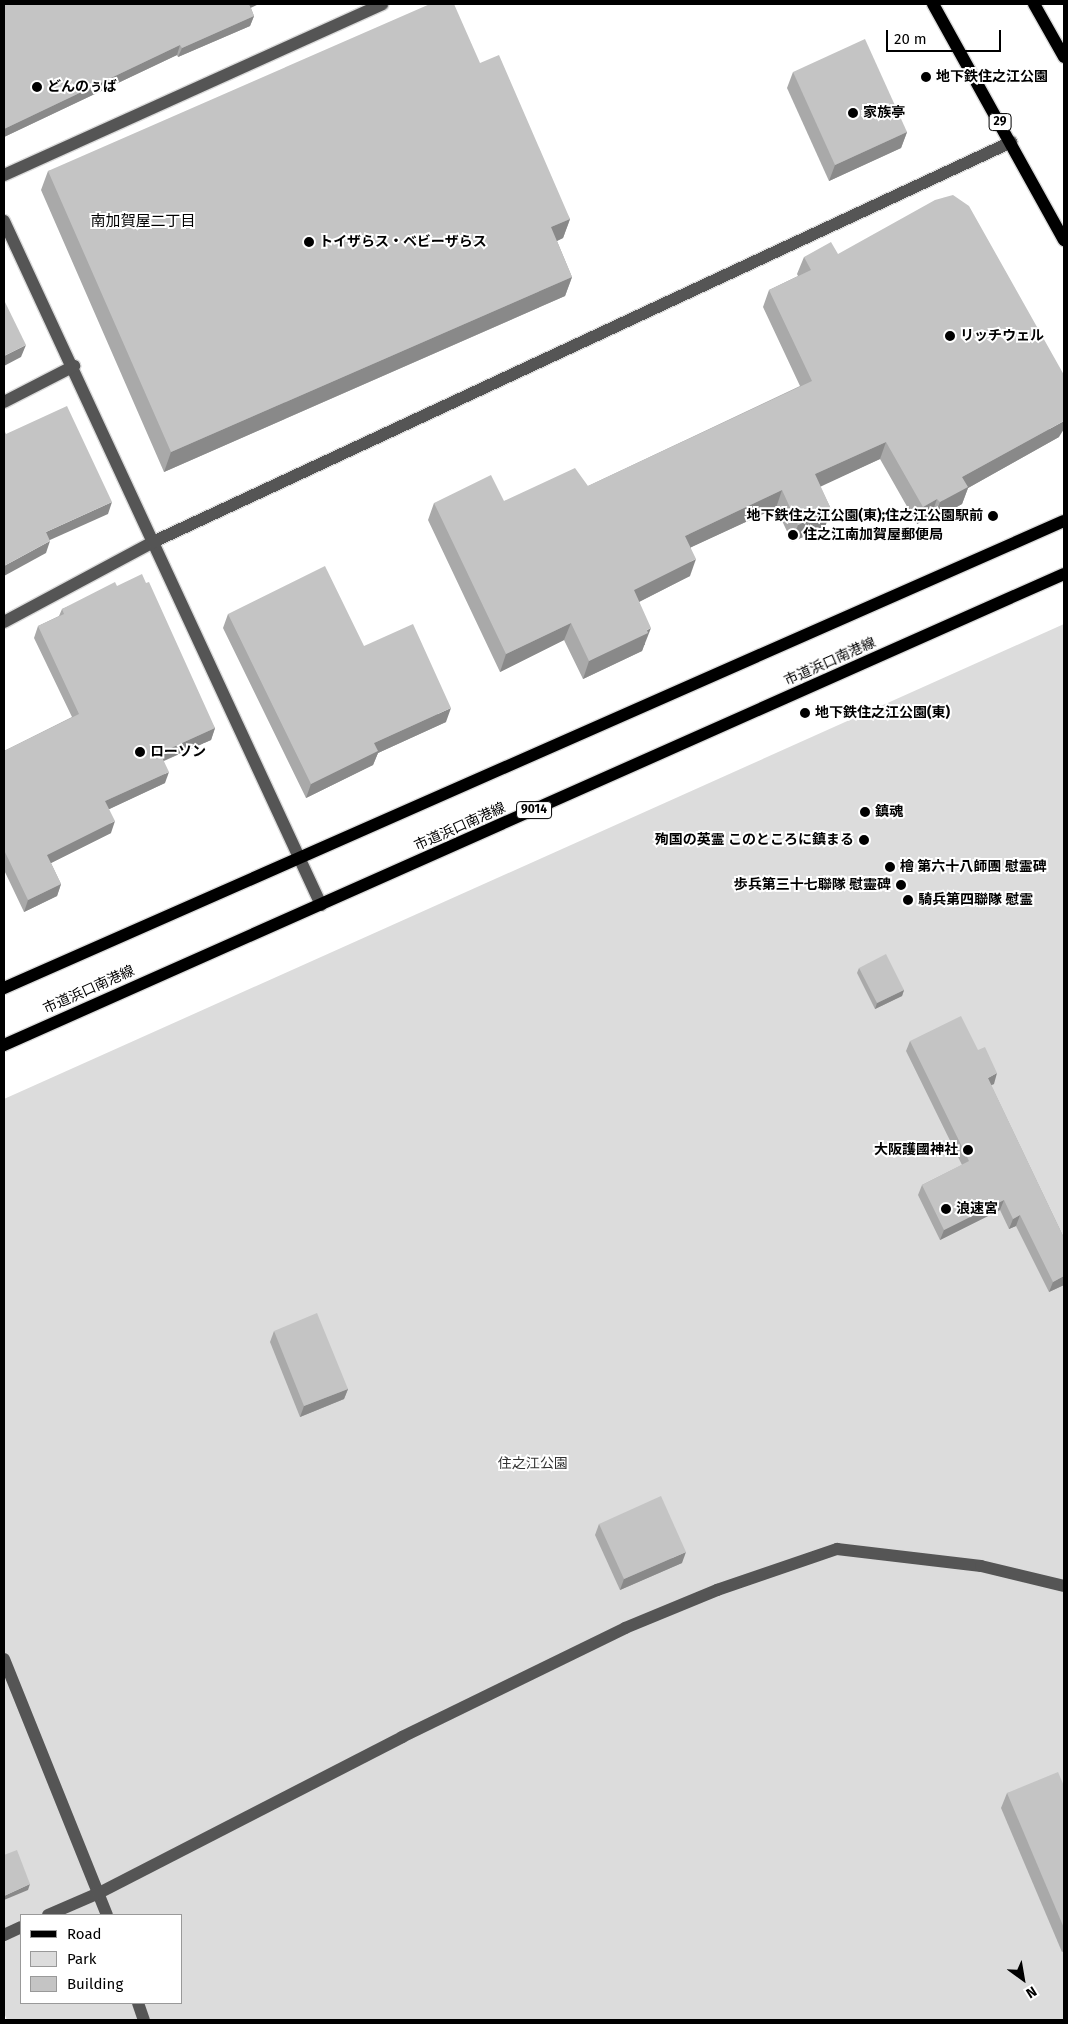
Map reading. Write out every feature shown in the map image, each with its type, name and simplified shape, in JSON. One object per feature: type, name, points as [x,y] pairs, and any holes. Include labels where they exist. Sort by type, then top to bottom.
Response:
[{"type":"main road","name":"29","points":[[933,4],[1064,240]]},
{"type":"main road","points":[[1034,4],[1064,57]]},
{"type":"main road","points":[[4,988],[300,860],[1064,521]]},
{"type":"main road","name":"市道浜口南港線","points":[[4,1045],[1064,574]]},
{"type":"street","points":[[4,175],[382,4]]},
{"type":"street","points":[[4,622],[153,542],[1011,142]]},
{"type":"street","points":[[4,220],[74,366],[153,542],[321,905]]},
{"type":"street","points":[[4,402],[74,366]]},
{"type":"street","points":[[50,1914],[99,1893],[402,1737],[625,1628],[717,1590],[837,1549],[981,1566],[1064,1586]]},
{"type":"street","points":[[4,1659],[107,1914]]},
{"type":"street","points":[[4,1935],[20,1927]]},
{"type":"street","points":[[138,2004],[144,2020]]},
{"type":"green space","name":"住之江公園","points":[[1064,624],[1064,2020],[7,2020],[4,2013],[4,1099]]},
{"type":"building","points":[[4,4],[249,4],[254,16],[182,48],[180,45],[4,129]]},
{"type":"building","name":"トイザらス・ベビーザらス","points":[[430,4],[454,4],[480,63],[499,55],[570,219],[551,227],[572,277],[171,452],[48,171]]},
{"type":"building","points":[[865,39],[907,132],[835,165],[793,72]]},
{"type":"building","points":[[953,195],[969,206],[1064,375],[1064,421],[962,477],[968,487],[940,502],[937,499],[923,507],[886,442],[815,474],[831,509],[798,525],[782,490],[685,536],[696,559],[634,590],[651,628],[647,630],[648,633],[589,661],[571,623],[506,654],[434,503],[491,475],[504,501],[575,468],[588,486],[812,381],[769,290],[811,270],[804,257],[831,242],[838,254],[935,200]]},
{"type":"building","points":[[4,300],[26,345],[4,356]]},
{"type":"building","points":[[67,406],[112,502],[46,532],[50,541],[4,566],[4,430],[6,434]]},
{"type":"building","points":[[325,566],[364,646],[413,624],[451,708],[374,743],[378,751],[311,784],[228,614]]},
{"type":"building","points":[[142,574],[146,583],[149,582],[215,728],[160,753],[169,772],[105,801],[115,821],[47,855],[61,884],[28,900],[4,850],[4,751],[79,714],[38,626],[64,614],[62,609],[115,582],[117,586]]},
{"type":"building","points":[[886,954],[904,990],[877,1003],[859,968]]},
{"type":"building","points":[[961,1016],[978,1050],[985,1047],[997,1073],[988,1078],[1064,1238],[1064,1276],[1053,1282],[1020,1215],[1013,1219],[1004,1200],[944,1230],[922,1185],[969,1161],[910,1041]]},
{"type":"building","points":[[317,1313],[348,1389],[304,1406],[274,1331]]},
{"type":"building","points":[[661,1496],[686,1552],[624,1579],[599,1524]]},
{"type":"building","points":[[1058,1772],[1064,1786],[1064,1928],[1007,1793]]},
{"type":"building","points":[[17,1850],[30,1884],[4,1896],[4,1855]]},
{"type":"place","name":"地下鉄住之江公園","points":[[926,77]]},
{"type":"place","name":"どんのぅば","points":[[37,87]]},
{"type":"place","name":"家族亭","points":[[853,113]]},
{"type":"place","name":"トイザらス・ベビーザらス","points":[[309,242]]},
{"type":"place","name":"リッチウェル","points":[[950,336]]},
{"type":"place","name":"地下鉄住之江公園(東);住之江公園駅前","points":[[993,516]]},
{"type":"place","name":"住之江南加賀屋郵便局","points":[[793,535]]},
{"type":"place","name":"地下鉄住之江公園(東)","points":[[805,713]]},
{"type":"place","name":"ローソン","points":[[140,752]]},
{"type":"place","name":"鎮魂","points":[[865,812]]},
{"type":"place","name":"殉国の英霊 このところに鎮まる","points":[[864,840]]},
{"type":"place","name":"檜 第六十八師團 慰霊碑","points":[[890,867]]},
{"type":"place","name":"歩兵第三十七聯隊 慰靈碑","points":[[901,885]]},
{"type":"place","name":"騎兵第四聯隊 慰霊","points":[[908,900]]},
{"type":"place","name":"大阪護國神社","points":[[968,1150]]},
{"type":"place","name":"浪速宮","points":[[946,1209]]},
{"type":"district","name":"南加賀屋二丁目","points":[[143,222]]}]
